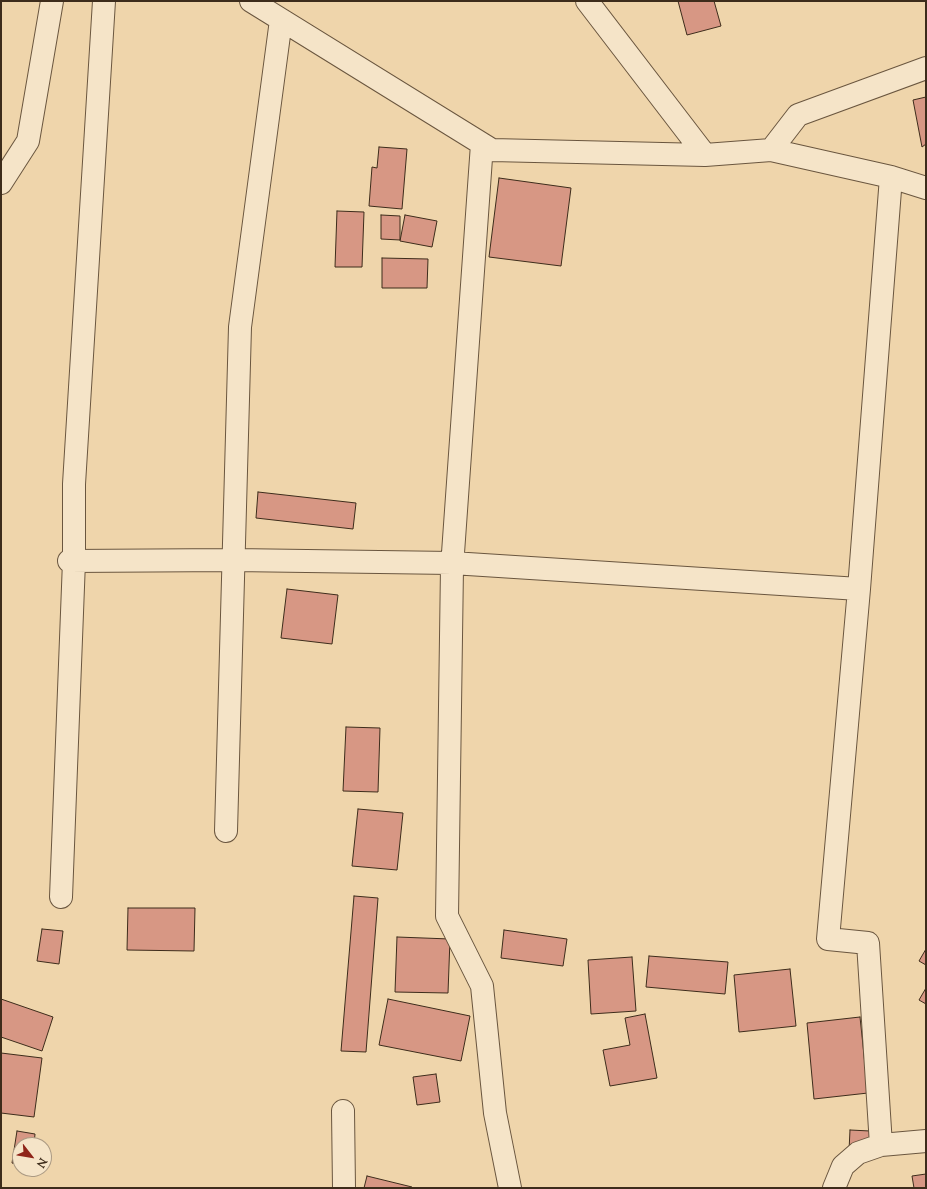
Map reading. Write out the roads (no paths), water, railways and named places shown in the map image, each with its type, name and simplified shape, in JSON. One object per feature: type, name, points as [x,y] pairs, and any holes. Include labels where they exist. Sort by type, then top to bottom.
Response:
[{"type":"street","points":[[1,183],[28,141],[52,1]]},
{"type":"street","points":[[61,897],[74,484],[104,1]]},
{"type":"street","points":[[251,1],[492,150],[705,155],[771,150],[891,177],[926,188]]},
{"type":"street","points":[[587,1],[705,155]]},
{"type":"street","points":[[226,830],[240,327],[281,20]]},
{"type":"street","points":[[771,150],[798,116],[926,68]]},
{"type":"street","points":[[482,144],[452,563],[447,916],[482,986],[495,1113],[510,1188]]},
{"type":"street","points":[[881,1144],[868,943],[828,939],[859,589],[891,177]]},
{"type":"street","points":[[71,561],[234,560],[452,563],[859,589]]},
{"type":"street","points":[[343,1111],[344,1188]]},
{"type":"street","points":[[834,1188],[843,1166],[858,1153],[881,1144],[926,1141]]}]
